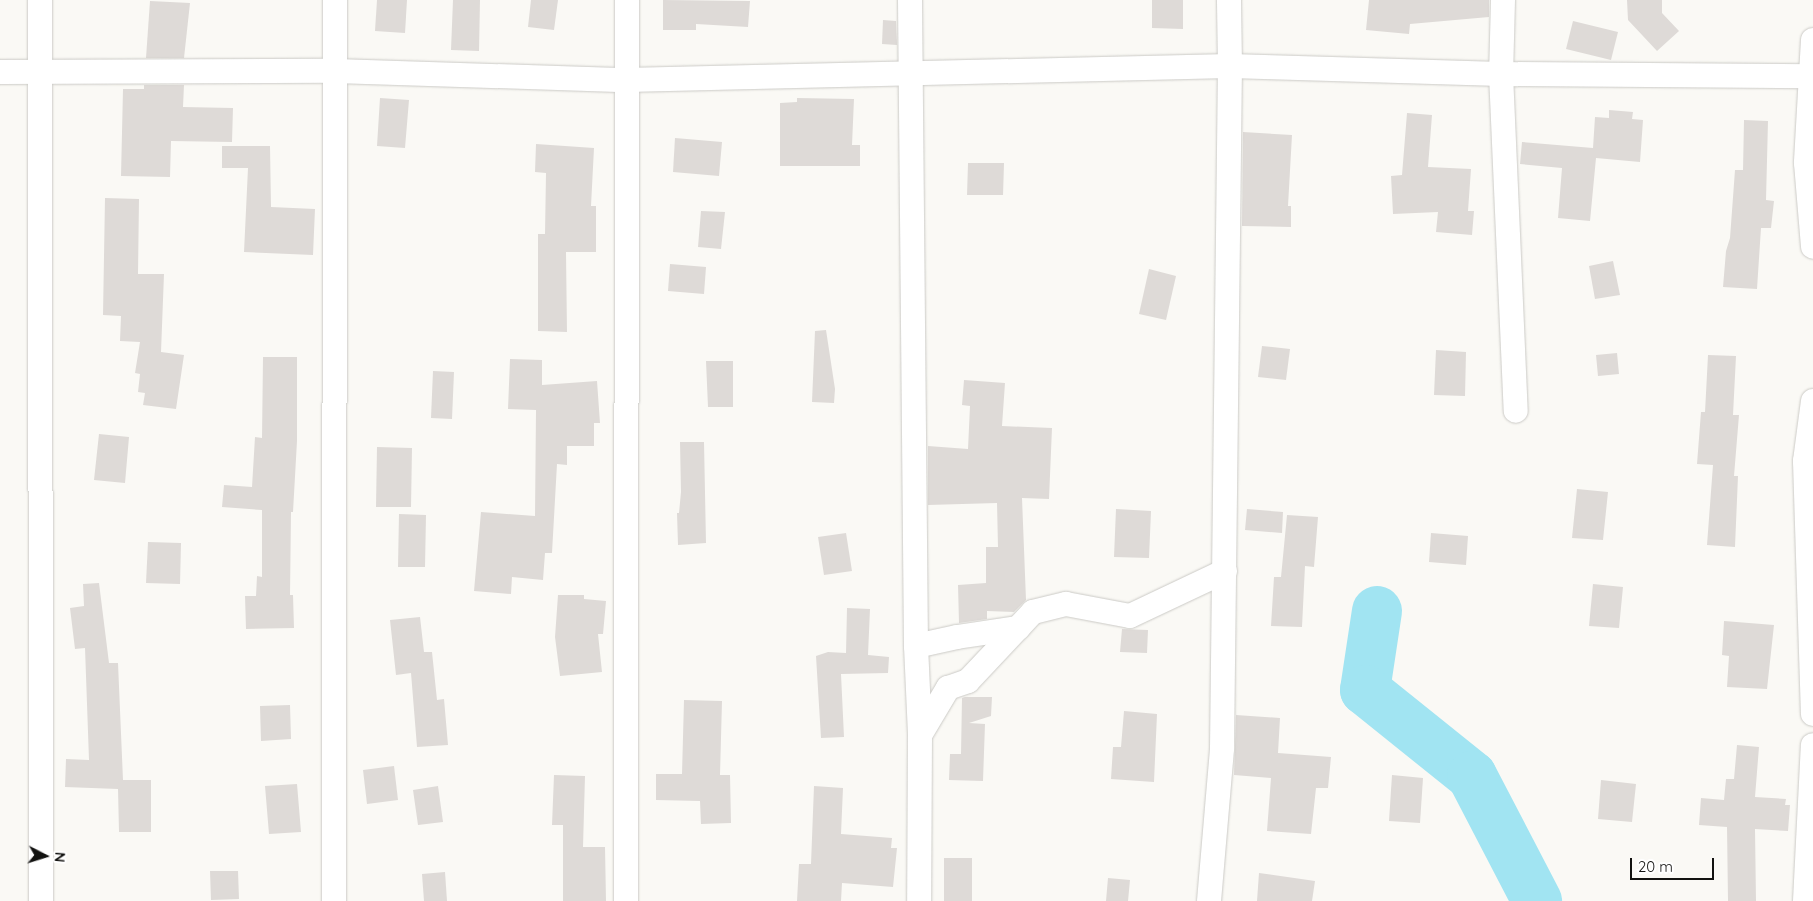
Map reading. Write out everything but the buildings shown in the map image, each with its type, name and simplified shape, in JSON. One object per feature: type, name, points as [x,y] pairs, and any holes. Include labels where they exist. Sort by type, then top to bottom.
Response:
[{"type":"street","points":[[40,0],[41,901]]},
{"type":"street","points":[[334,901],[335,0]]},
{"type":"street","points":[[626,901],[627,0]]},
{"type":"street","points":[[910,0],[916,646],[920,735],[919,901]]},
{"type":"street","points":[[1209,901],[1222,748],[1230,66],[1228,0]]},
{"type":"street","points":[[1503,0],[1501,74],[1516,411]]},
{"type":"street","points":[[1813,40],[1806,163],[1813,247]]},
{"type":"street","points":[[0,72],[335,70],[626,80],[1230,66],[1501,74],[1811,76]]},
{"type":"street","points":[[1813,401],[1805,461],[1813,714]]},
{"type":"street","points":[[920,735],[948,688],[968,681],[1033,612],[1066,604],[1130,616],[1225,571]]},
{"type":"street","points":[[916,646],[957,637],[1018,628]]},
{"type":"street","points":[[1805,901],[1813,745]]},
{"type":"waterway","points":[[1377,611],[1365,690],[1472,776],[1537,901]]}]
